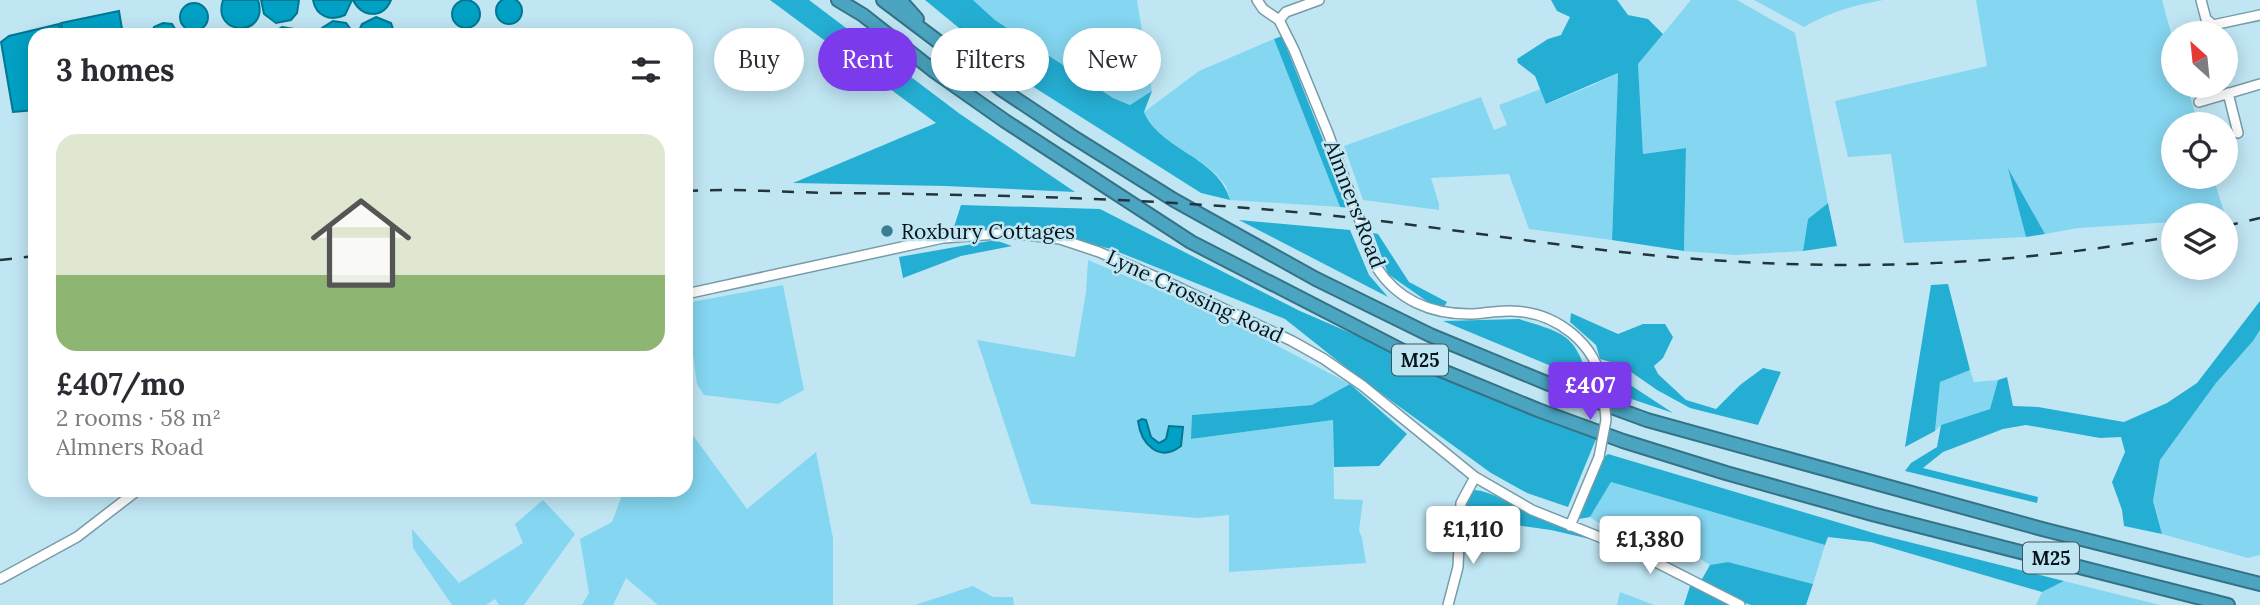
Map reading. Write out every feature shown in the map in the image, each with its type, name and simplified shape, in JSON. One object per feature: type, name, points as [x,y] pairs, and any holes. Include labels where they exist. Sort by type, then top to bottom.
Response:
[{"type":"highway","points":[[838,0],[863,15]]},
{"type":"highway","name":"M25","points":[[849,0],[863,15],[934,71],[1005,121],[1191,242],[1438,369],[1623,441],[1726,473],[1872,514],[2228,605]]},
{"type":"highway","name":"M25","points":[[883,0],[931,35]]},
{"type":"highway","points":[[900,0],[931,34]]},
{"type":"highway","name":"M25","points":[[1004,91],[1214,224],[1316,279],[1430,335],[1549,384],[1647,420],[2017,523],[2260,584]]},
{"type":"street","points":[[1257,0],[1263,9],[1279,20],[1286,12],[1319,0]]},
{"type":"street","points":[[2201,0],[2206,19],[2213,25],[2260,15]]},
{"type":"street","name":"Almners Road","points":[[1279,20],[1310,85],[1377,268],[1386,282],[1418,305],[1441,312],[1468,314],[1513,311],[1540,316],[1566,328],[1579,339],[1593,359],[1603,387],[1606,419],[1599,457],[1570,526]]},
{"type":"street","points":[[2238,90],[2260,84]]},
{"type":"street","points":[[2199,102],[2212,98]]},
{"type":"street","name":"Lyne Crossing Road","points":[[693,292],[943,238],[1010,233],[1060,239],[1099,252],[1163,280],[1292,341],[1363,386],[1475,477],[1532,510],[1632,550],[1740,605]]},
{"type":"street","points":[[1448,605],[1459,555],[1461,503],[1475,477]]},
{"type":"street","points":[[0,579],[77,537],[129,497]]},
{"type":"shaded area","points":[[504,-1],[514,-1],[521,6],[521,16],[514,23],[504,23],[497,16],[497,6]]},
{"type":"shaded area","points":[[223,0],[258,0],[259,12],[256,21],[240,28],[232,26],[225,21],[222,12]]},
{"type":"shaded area","points":[[261,0],[299,0],[297,13],[291,20],[276,23],[264,14]]},
{"type":"shaded area","points":[[313,0],[352,0],[345,15],[329,18],[320,14]]},
{"type":"shaded area","points":[[353,0],[391,0],[383,11],[372,14],[362,10]]},
{"type":"shaded area","points":[[466,0],[476,4],[480,14],[476,24],[466,28],[456,24],[452,14],[456,4]]},
{"type":"shaded area","points":[[770,0],[809,0],[846,28],[818,28],[818,36]]},
{"type":"shaded area","points":[[925,0],[973,0],[1007,28],[959,28]]},
{"type":"shaded area","points":[[973,0],[1137,0],[1142,28],[1063,28],[1063,65],[1049,56],[1049,28],[1007,28]]},
{"type":"shaded area","points":[[1551,0],[1617,0],[1628,15],[1648,19],[1663,34],[1638,64],[1643,154],[1686,148],[1684,251],[1612,240],[1618,73],[1546,104],[1535,76],[1518,63],[1517,59],[1548,39],[1561,35],[1570,17],[1557,11]]},
{"type":"shaded area","points":[[1691,0],[1737,0],[1795,33],[1828,203],[1808,219],[1803,251],[1736,255],[1684,251],[1686,148],[1643,154],[1638,64]]},
{"type":"shaded area","points":[[1754,0],[1883,0],[1842,10],[1804,27]]},
{"type":"shaded area","points":[[1976,0],[2162,0],[2168,21],[2161,21],[2161,98],[2190,98],[2195,112],[2161,112],[2161,189],[2217,189],[2221,203],[2161,203],[2161,223],[2078,228],[2045,234],[2010,171],[2026,237],[1904,243],[1891,154],[1848,157],[1835,101],[1987,66]]},
{"type":"shaded area","points":[[189,4],[199,4],[207,12],[207,22],[202,28],[186,28],[181,22],[181,12]]},
{"type":"shaded area","points":[[119,11],[122,28],[62,28],[61,23]]},
{"type":"shaded area","points":[[376,17],[391,23],[393,28],[360,28],[362,24]]},
{"type":"shaded area","points":[[333,21],[346,23],[350,28],[322,28]]},
{"type":"shaded area","points":[[163,23],[172,24],[175,28],[154,28]]},
{"type":"shaded area","points":[[59,24],[60,28],[42,28]]},
{"type":"shaded area","points":[[28,31],[28,111],[13,112],[1,42],[9,36]]},
{"type":"shaded area","points":[[1282,36],[1350,208],[1340,207],[1274,39]]},
{"type":"shaded area","points":[[1274,39],[1340,207],[1230,200],[1226,187],[1216,174],[1160,133],[1144,112],[1199,71]]},
{"type":"shaded area","points":[[1049,56],[1063,65],[1063,91],[1102,91],[1130,105],[1152,91],[1144,112],[1152,125],[1214,173],[1224,185],[1230,200],[1201,193],[1040,91],[1049,91]]},
{"type":"shaded area","points":[[1618,73],[1612,240],[1529,229],[1509,174],[1431,178],[1439,210],[1363,200],[1344,146],[1481,97],[1494,130],[1507,125],[1499,105],[1541,89],[1547,104]]},
{"type":"shaded area","points":[[917,82],[1075,192],[793,183],[936,123],[893,91],[917,91]]},
{"type":"shaded area","points":[[1102,91],[1152,91],[1130,105]]},
{"type":"shaded area","points":[[2008,168],[2045,234],[2026,237]]},
{"type":"shaded area","points":[[1828,203],[1837,246],[1803,251],[1808,219]]},
{"type":"shaded area","points":[[961,205],[1100,209],[1300,311],[1596,439],[1568,507],[1527,493],[1491,473],[1353,373],[1285,319],[1111,249],[1027,229],[953,230]]},
{"type":"shaded area","points":[[1239,220],[1350,230],[1369,275],[1388,297]]},
{"type":"shaded area","points":[[1373,233],[1378,234],[1409,282],[1447,302],[1444,307],[1428,302],[1388,274]]},
{"type":"shaded area","points":[[995,240],[1012,246],[961,256],[903,278],[899,257]]},
{"type":"shaded area","points":[[1088,260],[1223,317],[1350,384],[1312,405],[1192,415],[1192,439],[1333,420],[1334,499],[1363,500],[1359,530],[1366,563],[1229,572],[1229,515],[1198,518],[1031,504],[977,340],[1075,357],[1086,292]]},
{"type":"shaded area","points":[[1948,284],[1970,370],[1940,382],[1935,431],[1905,447],[1931,285]]},
{"type":"shaded area","points":[[783,285],[804,390],[778,404],[704,395],[697,384],[693,355],[693,302]]},
{"type":"shaded area","points":[[2260,301],[2260,330],[2216,383],[2160,460],[2153,501],[2162,534],[2124,526],[2122,510],[2112,482],[2125,452],[2121,437],[2100,438],[2026,425],[2003,429],[1943,452],[1923,468],[2038,497],[2037,503],[1905,471],[1911,463],[1937,447],[1941,425],[1990,409],[1998,380],[2007,377],[2013,406],[2038,407],[2124,422],[2167,403],[2197,383]]},
{"type":"shaded area","points":[[1571,313],[1618,334],[1643,324],[1665,324],[1673,337],[1663,358],[1654,366],[1658,374],[1686,400],[1716,409],[1740,385],[1763,368],[1781,372],[1758,425],[1690,408],[1657,390],[1621,365],[1600,359],[1596,345],[1570,322]]},
{"type":"shaded area","points":[[1519,319],[1548,328],[1567,338],[1580,355],[1590,385],[1568,373],[1443,321]]},
{"type":"shaded area","points":[[2260,330],[2260,555],[2248,558],[2162,534],[2153,501],[2160,460],[2216,383]]},
{"type":"shaded area","points":[[1970,370],[1974,382],[1998,380],[1990,409],[1941,425],[1935,431],[1940,382]]},
{"type":"shaded area","points":[[1612,373],[1673,413],[1611,392],[1606,374]]},
{"type":"shaded area","points":[[1350,384],[1407,434],[1379,466],[1334,467],[1333,420],[1191,439],[1192,415],[1312,405]]},
{"type":"shaded area","points":[[1146,420],[1151,437],[1159,443],[1166,439],[1169,426],[1183,427],[1181,446],[1165,452],[1152,448],[1140,429],[1138,421]]},
{"type":"shaded area","points":[[693,436],[747,509],[816,452],[833,538],[833,605],[658,605],[626,578],[613,605],[582,605],[589,593],[580,539],[612,522],[621,497],[693,497]]},
{"type":"shaded area","points":[[1608,454],[1877,534],[2064,581],[2042,592],[1871,542],[1828,537],[1825,545],[1611,482],[1590,517],[1579,519],[1604,457]]},
{"type":"shaded area","points":[[1611,482],[1825,545],[1813,584],[1728,562],[1710,565],[1665,536],[1619,520],[1613,533],[1590,517]]},
{"type":"shaded area","points":[[1475,490],[1567,526],[1590,539],[1551,530],[1471,519],[1463,522],[1468,497]]},
{"type":"shaded area","points":[[543,500],[575,534],[524,605],[499,605],[495,599],[486,605],[452,605],[413,548],[412,529],[459,583],[523,543],[515,524]]},
{"type":"shaded area","points":[[1728,562],[1813,584],[1806,605],[1751,605],[1743,602],[1741,605],[1684,605],[1690,586],[1702,579],[1710,565]]},
{"type":"shaded area","points":[[2064,581],[2160,605],[2036,605],[2042,592]]},
{"type":"shaded area","points":[[973,586],[993,597],[1013,597],[1014,605],[915,605]]},
{"type":"shaded area","points":[[1620,592],[1654,605],[1617,605]]},
{"type":"railway","points":[[693,191],[1032,197],[1220,206],[1391,222],[1619,252],[1710,260],[1826,265],[2001,259],[2161,238]]},
{"type":"railway","points":[[2238,223],[2260,218]]},
{"type":"railway","points":[[0,260],[28,257]]},
{"type":"place","name":"Roxbury Cottages","points":[[887,231]]}]
